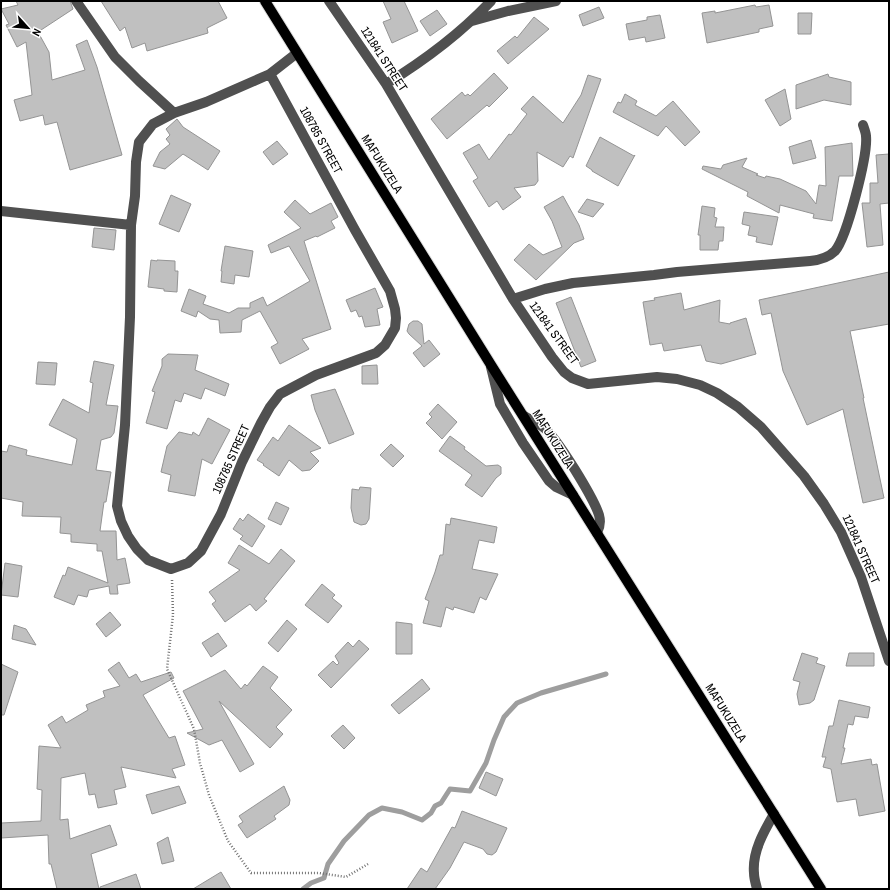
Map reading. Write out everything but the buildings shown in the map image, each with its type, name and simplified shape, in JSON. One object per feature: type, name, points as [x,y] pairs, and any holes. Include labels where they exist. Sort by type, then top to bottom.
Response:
[{"type":"main road","name":"MAFUKUZELA","points":[[265,1],[491,365],[821,889]]},
{"type":"street","points":[[76,1],[115,57],[174,113]]},
{"type":"street","name":"121841 STREET","points":[[329,1],[386,84],[513,298],[552,357],[564,372],[572,378],[588,384],[656,377],[677,380],[700,386],[717,393],[738,407],[761,427],[804,476],[842,532],[861,577],[889,662]]},
{"type":"street","points":[[386,84],[411,69],[443,46],[472,21],[491,1]]},
{"type":"street","points":[[472,21],[521,8],[556,1]]},
{"type":"street","points":[[171,570],[148,560],[137,549],[121,522],[116,506],[125,425],[130,317],[131,226],[139,142],[153,124],[174,113],[206,102],[270,74],[297,53]]},
{"type":"street","name":"108785 STREET","points":[[171,570],[188,563],[200,551],[221,514],[242,462],[264,417],[280,394],[316,375],[376,353],[385,345],[395,328],[395,309],[390,291],[270,74]]},
{"type":"street","points":[[513,298],[573,283],[677,272],[822,260],[836,249],[841,240],[852,209],[866,147],[866,136],[863,125]]},
{"type":"street","points":[[1,211],[131,226]]},
{"type":"street","points":[[491,365],[500,404],[523,443],[549,481],[556,487],[573,495]]},
{"type":"street","points":[[524,416],[543,426],[575,470],[595,504],[600,517],[601,526],[597,533]]},
{"type":"street","points":[[757,889],[754,866],[760,840],[774,814]]},
{"type":"path","points":[[171,570],[173,615],[167,669],[194,729],[200,763],[209,795],[228,841],[251,873],[319,873],[346,877],[368,864]]},
{"type":"waterway","points":[[303,889],[311,883],[324,878],[328,864],[344,841],[369,815],[382,808],[402,812],[422,820],[431,813],[435,806],[441,803],[450,789],[470,791],[486,763],[504,717],[517,703],[541,693],[606,674]]}]
